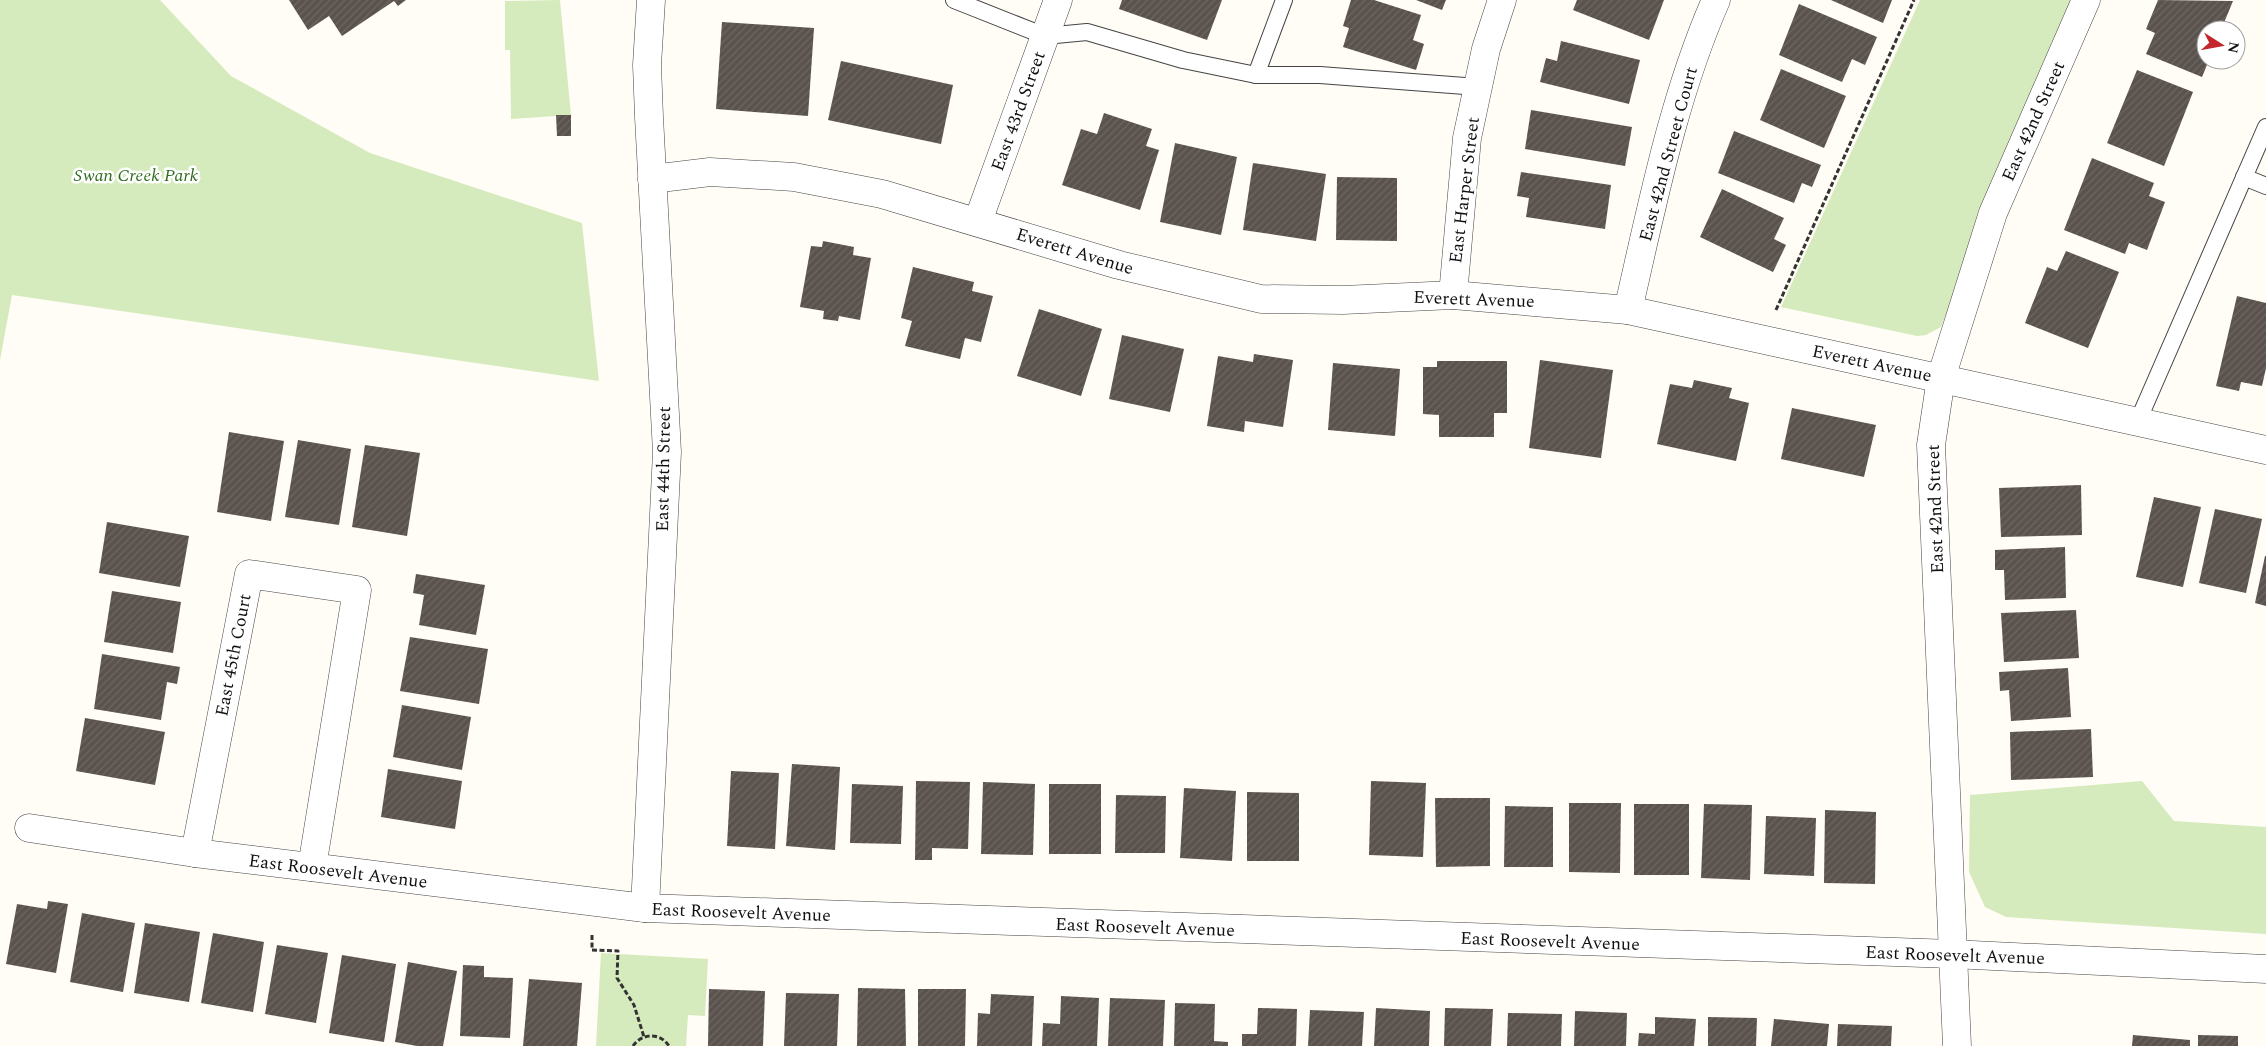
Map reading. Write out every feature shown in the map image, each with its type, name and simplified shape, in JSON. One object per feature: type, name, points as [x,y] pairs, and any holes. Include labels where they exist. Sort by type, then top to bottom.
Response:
[{"type":"street","name":"East 44th Street","points":[[644,908],[667,452],[647,65],[651,0]]},
{"type":"street","name":"East 43rd Street","points":[[978,222],[1058,0]]},
{"type":"street","name":"East Harper Street","points":[[1453,294],[1467,138],[1486,49],[1502,0]]},
{"type":"street","name":"East 42nd Street Court","points":[[1628,310],[1661,169],[1698,41],[1716,0]]},
{"type":"street","name":"East 42nd Street","points":[[1957,1046],[1931,445],[1941,378],[1992,213],[2086,0]]},
{"type":"street","name":"Everett Avenue","points":[[652,179],[710,172],[794,177],[882,194],[1119,265],[1261,299],[1343,300],[1453,294],[1628,310],[2266,450]]},
{"type":"street","name":"East 45th Court","points":[[195,853],[249,574],[357,590],[312,867]]},
{"type":"street","name":"East Roosevelt Avenue","points":[[29,828],[195,853],[644,908],[1952,954],[2266,969]]},
{"type":"lane","points":[[954,0],[1045,36],[1087,32],[1183,60],[1256,74],[1320,75],[1478,87]]},
{"type":"lane","points":[[1256,74],[1284,0]]},
{"type":"lane","points":[[2138,421],[2266,127]]},
{"type":"lane","points":[[2244,177],[2266,186]]},
{"type":"path","points":[[1763,339],[1914,0]]},
{"type":"path","points":[[594,902],[592,950],[618,951],[617,978],[634,1004],[644,1037]]},
{"type":"path","points":[[633,1046],[640,1038],[654,1036],[660,1038],[668,1046]]},
{"type":"green space","name":"Swan Creek Park","points":[[0,0],[160,0],[231,76],[370,153],[582,223],[599,381],[12,295],[0,360]]},
{"type":"green space","points":[[560,0],[571,115],[511,119],[510,50],[505,50],[505,1]]},
{"type":"green space","points":[[1920,0],[2075,0],[1941,327],[1926,335],[1917,336],[1781,307]]},
{"type":"green space","points":[[2142,781],[2174,821],[2266,827],[2266,934],[2006,917],[1985,907],[1969,872],[1970,795]]},
{"type":"green space","points":[[601,953],[708,959],[705,1016],[688,1015],[686,1046],[596,1046]]},
{"type":"building","points":[[289,0],[406,0],[398,6],[394,1],[342,36],[329,16],[308,30]]},
{"type":"building","points":[[1122,0],[1222,0],[1207,40],[1119,9]]},
{"type":"building","points":[[1351,0],[1374,0],[1421,15],[1413,40],[1424,44],[1416,70],[1343,47],[1349,28],[1343,26]]},
{"type":"building","points":[[1416,0],[1446,0],[1442,10]]},
{"type":"building","points":[[1577,0],[1664,0],[1649,40],[1573,10]]},
{"type":"building","points":[[1831,0],[1892,0],[1883,23]]},
{"type":"building","points":[[2158,0],[2233,1],[2225,20],[2196,20],[2196,70],[2205,70],[2202,77],[2146,54],[2155,33],[2146,29]]},
{"type":"building","points":[[1799,4],[1877,37],[1865,65],[1852,59],[1842,82],[1779,55]]},
{"type":"building","points":[[722,22],[814,28],[808,116],[716,109]]},
{"type":"building","points":[[1561,41],[1640,60],[1629,104],[1540,82],[1546,58],[1557,61]]},
{"type":"building","points":[[841,61],[953,85],[941,144],[828,120]]},
{"type":"building","points":[[1781,69],[1846,96],[1824,148],[1760,120]]},
{"type":"building","points":[[2137,70],[2193,92],[2164,166],[2107,143]]},
{"type":"building","points":[[1531,110],[1632,127],[1625,166],[1525,149]]},
{"type":"building","points":[[1104,113],[1152,129],[1146,146],[1159,150],[1140,210],[1062,185],[1081,129],[1097,134]]},
{"type":"building","points":[[556,115],[571,115],[571,136],[557,136]]},
{"type":"building","points":[[1734,131],[1821,165],[1812,187],[1802,183],[1794,203],[1718,173]]},
{"type":"building","points":[[1175,143],[1237,157],[1221,235],[1160,222]]},
{"type":"building","points":[[2092,158],[2154,183],[2149,196],[2165,202],[2147,250],[2129,243],[2125,254],[2064,230]]},
{"type":"building","points":[[1253,163],[1326,174],[1316,241],[1243,230]]},
{"type":"building","points":[[1521,172],[1611,185],[1605,229],[1526,217],[1529,198],[1517,196]]},
{"type":"building","points":[[1337,177],[1397,178],[1397,241],[1336,240]]},
{"type":"building","points":[[1722,189],[1784,218],[1774,239],[1786,245],[1773,272],[1700,237]]},
{"type":"building","points":[[823,241],[854,247],[853,255],[871,258],[860,320],[839,316],[838,321],[823,319],[824,311],[800,307],[811,246],[822,247]]},
{"type":"building","points":[[2066,251],[2119,272],[2088,348],[2025,323],[2047,267],[2057,271]]},
{"type":"building","points":[[913,267],[974,282],[972,291],[993,296],[981,342],[965,338],[960,359],[905,346],[912,321],[901,318]]},
{"type":"building","points":[[2237,296],[2266,303],[2266,368],[2262,386],[2241,382],[2239,391],[2216,386]]},
{"type":"building","points":[[1039,309],[1102,329],[1081,396],[1017,376]]},
{"type":"building","points":[[1122,335],[1184,349],[1170,412],[1109,399]]},
{"type":"building","points":[[1254,354],[1293,360],[1283,427],[1245,421],[1244,432],[1207,426],[1218,356],[1253,362]]},
{"type":"building","points":[[1540,360],[1613,370],[1601,458],[1529,448]]},
{"type":"building","points":[[1437,361],[1507,361],[1507,413],[1494,413],[1494,437],[1439,437],[1439,415],[1423,414],[1423,367],[1437,367]]},
{"type":"building","points":[[1333,363],[1400,369],[1395,436],[1328,430]]},
{"type":"building","points":[[1694,380],[1732,388],[1729,398],[1749,403],[1736,461],[1657,444],[1670,384],[1692,388]]},
{"type":"building","points":[[1792,408],[1876,425],[1864,477],[1781,459]]},
{"type":"building","points":[[229,432],[284,441],[271,521],[217,512]]},
{"type":"building","points":[[298,440],[351,449],[339,525],[285,517]]},
{"type":"building","points":[[365,445],[420,453],[407,536],[352,527]]},
{"type":"building","points":[[2081,485],[2082,535],[2001,537],[1999,488]]},
{"type":"building","points":[[2154,497],[2201,507],[2183,587],[2136,577]]},
{"type":"building","points":[[2215,509],[2262,519],[2246,593],[2199,583]]},
{"type":"building","points":[[107,522],[189,536],[180,587],[99,573]]},
{"type":"building","points":[[2065,547],[2066,598],[2005,600],[2004,570],[1995,570],[1995,550]]},
{"type":"building","points":[[2266,556],[2266,606],[2255,603]]},
{"type":"building","points":[[416,574],[485,585],[476,635],[419,625],[424,595],[413,593]]},
{"type":"building","points":[[112,591],[181,602],[173,653],[104,642]]},
{"type":"building","points":[[2076,610],[2079,658],[2004,662],[2001,613]]},
{"type":"building","points":[[410,637],[488,649],[479,704],[400,691]]},
{"type":"building","points":[[102,654],[180,667],[177,684],[167,682],[161,720],[94,709]]},
{"type":"building","points":[[2068,668],[2071,717],[2011,721],[2009,690],[2000,691],[1999,672]]},
{"type":"building","points":[[402,705],[471,717],[462,770],[393,757]]},
{"type":"building","points":[[85,718],[165,732],[155,785],[76,771]]},
{"type":"building","points":[[2091,729],[2093,777],[2011,780],[2010,732]]},
{"type":"building","points":[[792,764],[840,767],[835,850],[786,846]]},
{"type":"building","points":[[388,769],[462,781],[455,829],[381,817]]},
{"type":"building","points":[[731,771],[779,773],[775,849],[727,846]]},
{"type":"building","points":[[916,781],[970,782],[968,849],[932,848],[932,860],[915,860]]},
{"type":"building","points":[[1371,781],[1426,783],[1423,857],[1369,855]]},
{"type":"building","points":[[983,782],[1035,784],[1033,855],[981,854]]},
{"type":"building","points":[[852,784],[903,786],[901,844],[850,843]]},
{"type":"building","points":[[1049,784],[1101,784],[1101,854],[1049,854]]},
{"type":"building","points":[[1184,788],[1236,791],[1232,861],[1180,858]]},
{"type":"building","points":[[1247,792],[1299,793],[1299,861],[1247,861]]},
{"type":"building","points":[[1116,795],[1166,796],[1165,853],[1115,853]]},
{"type":"building","points":[[1435,798],[1490,798],[1490,866],[1436,867]]},
{"type":"building","points":[[1569,803],[1621,803],[1620,873],[1569,872]]},
{"type":"building","points":[[1634,804],[1689,804],[1689,875],[1634,875]]},
{"type":"building","points":[[1704,804],[1752,805],[1750,880],[1701,878]]},
{"type":"building","points":[[1505,806],[1553,807],[1553,867],[1504,867]]},
{"type":"building","points":[[1825,810],[1876,812],[1875,884],[1824,883]]},
{"type":"building","points":[[1766,816],[1816,818],[1814,876],[1764,874]]},
{"type":"building","points":[[48,901],[68,904],[56,973],[6,964],[17,904],[47,909]]},
{"type":"building","points":[[82,913],[135,923],[123,992],[70,982]]},
{"type":"building","points":[[145,923],[200,932],[189,1002],[134,993]]},
{"type":"building","points":[[213,933],[264,942],[253,1012],[201,1003]]},
{"type":"building","points":[[277,945],[328,953],[316,1023],[265,1014]]},
{"type":"building","points":[[342,955],[396,964],[384,1042],[329,1033]]},
{"type":"building","points":[[408,962],[457,971],[443,1046],[417,1046],[395,1042]]},
{"type":"building","points":[[463,965],[484,966],[484,977],[513,978],[510,1038],[460,1036]]},
{"type":"building","points":[[529,979],[582,983],[577,1046],[523,1046]]},
{"type":"building","points":[[858,988],[905,989],[906,1046],[857,1046]]},
{"type":"building","points":[[709,989],[765,991],[763,1046],[708,1046]]},
{"type":"building","points":[[918,989],[966,989],[965,1046],[918,1046]]},
{"type":"building","points":[[786,993],[839,994],[837,1046],[784,1046]]},
{"type":"building","points":[[991,994],[1034,996],[1032,1046],[977,1046],[978,1013],[990,1014]]},
{"type":"building","points":[[1061,996],[1099,998],[1097,1046],[1042,1046],[1043,1023],[1060,1024]]},
{"type":"building","points":[[1110,998],[1165,1000],[1163,1046],[1108,1046]]},
{"type":"building","points":[[1175,1003],[1215,1004],[1214,1041],[1228,1042],[1228,1046],[1174,1046]]},
{"type":"building","points":[[1258,1008],[1297,1009],[1296,1046],[1242,1046],[1242,1034],[1257,1034]]},
{"type":"building","points":[[1376,1008],[1430,1011],[1429,1046],[1374,1046]]},
{"type":"building","points":[[1445,1008],[1493,1009],[1491,1046],[1444,1046]]},
{"type":"building","points":[[1310,1010],[1364,1012],[1362,1046],[1308,1046]]},
{"type":"building","points":[[1575,1011],[1627,1013],[1626,1046],[1574,1046]]},
{"type":"building","points":[[1508,1013],[1562,1014],[1561,1046],[1507,1046]]},
{"type":"building","points":[[1655,1017],[1696,1019],[1694,1046],[1638,1046],[1639,1033],[1655,1034]]},
{"type":"building","points":[[1708,1017],[1757,1018],[1756,1046],[1708,1046]]},
{"type":"building","points":[[1774,1019],[1829,1024],[1827,1046],[1771,1046]]},
{"type":"building","points":[[1838,1024],[1892,1026],[1891,1046],[1837,1046]]},
{"type":"building","points":[[2133,1035],[2190,1040],[2190,1046],[2132,1046]]},
{"type":"building","points":[[2198,1035],[2238,1036],[2238,1046],[2198,1046]]}]
